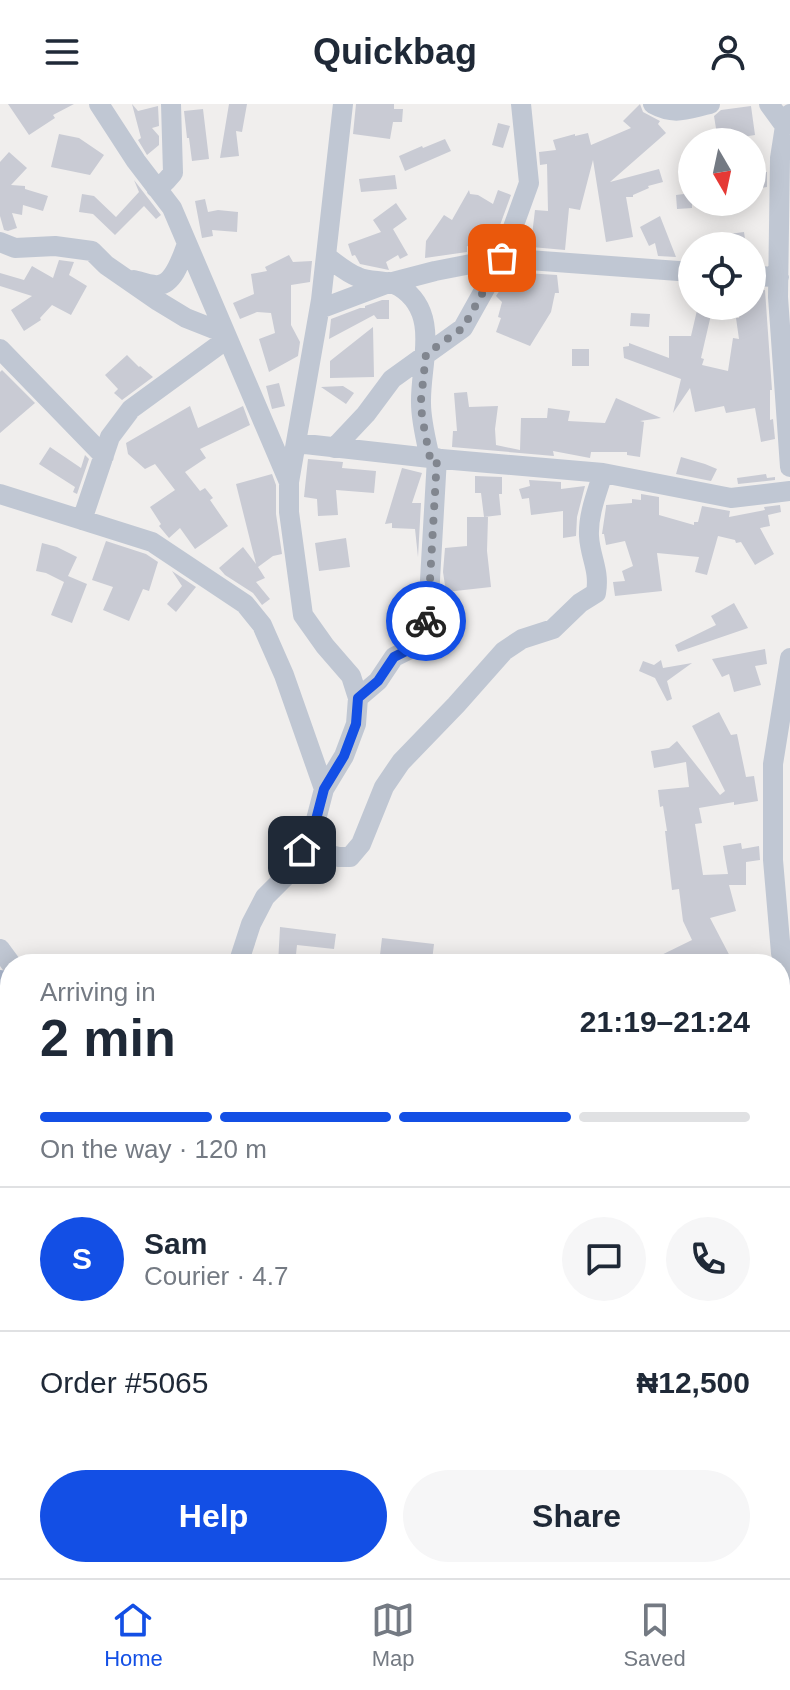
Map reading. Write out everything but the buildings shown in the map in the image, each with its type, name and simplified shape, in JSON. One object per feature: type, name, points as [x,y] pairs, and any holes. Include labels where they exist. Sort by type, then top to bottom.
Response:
[{"type":"street","points":[[99,104],[136,161],[172,208],[289,482]]},
{"type":"street","points":[[156,188],[173,173],[171,104]]},
{"type":"street","points":[[241,954],[251,924],[265,897],[287,875],[312,835],[324,789],[344,756],[356,724],[358,698],[351,676],[303,615],[289,512],[289,482],[327,257],[343,104]]},
{"type":"street","points":[[334,448],[366,414],[392,379],[463,328],[502,258],[529,183],[521,104]]},
{"type":"street","points":[[653,104],[671,112],[710,104]]},
{"type":"street","points":[[769,104],[788,120],[782,290],[790,467]]},
{"type":"street","points":[[0,242],[15,248],[55,246],[92,251],[106,265],[158,301],[225,336]]},
{"type":"street","points":[[122,276],[137,282],[165,283],[179,264],[187,244]]},
{"type":"street","points":[[327,257],[355,277],[389,283],[404,290],[422,314],[426,354],[422,417],[434,458],[428,615],[418,645],[394,657],[378,681],[358,698]]},
{"type":"street","points":[[320,309],[389,283],[502,258],[678,271]]},
{"type":"street","points":[[82,520],[110,437],[131,409],[225,336]]},
{"type":"street","points":[[0,349],[104,456]]},
{"type":"street","points":[[296,443],[603,473],[731,498],[790,491]]},
{"type":"street","points":[[293,866],[321,853],[350,857],[361,844],[384,787],[401,762],[504,651],[522,639],[553,629],[580,603],[596,593],[598,578],[589,536],[591,512],[603,473]]},
{"type":"street","points":[[0,494],[152,542],[245,604],[262,625],[284,675],[324,789]]},
{"type":"street","points":[[781,954],[774,875],[773,764],[790,658]]},
{"type":"street","points":[[774,875],[790,860]]},
{"type":"way so far","points":[[426,621],[437,458],[430,458],[422,417],[426,354],[463,328],[502,258]]},
{"type":"route","points":[[302,850],[312,835],[324,789],[344,756],[356,724],[358,698],[378,681],[394,657],[418,645],[426,621]]}]
